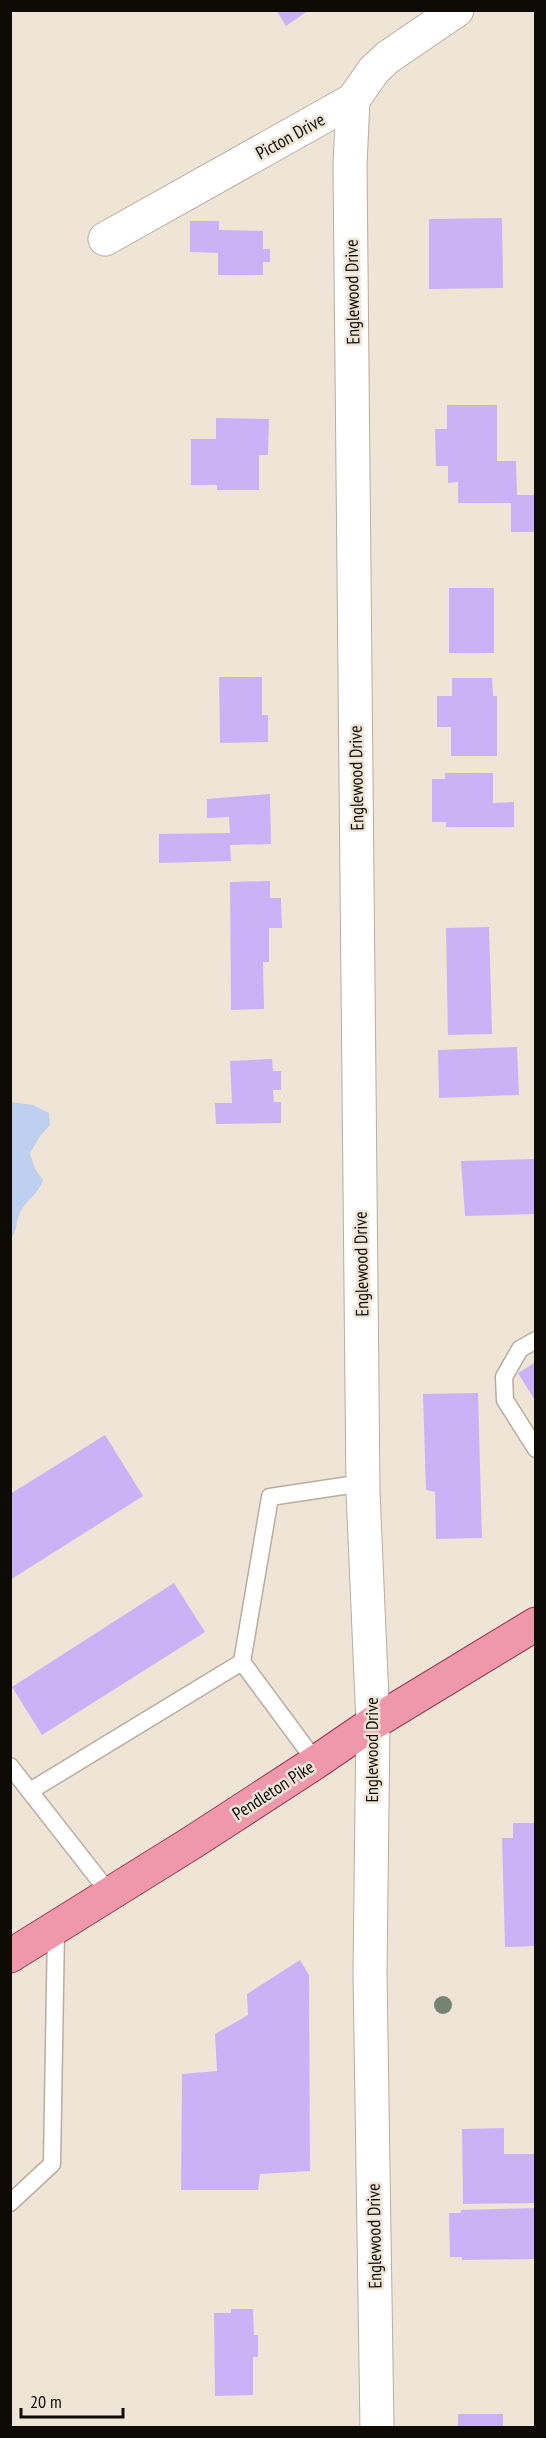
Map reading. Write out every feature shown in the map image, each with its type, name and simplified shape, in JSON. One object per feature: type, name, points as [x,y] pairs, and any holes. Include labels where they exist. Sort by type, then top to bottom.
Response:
[{"type":"main road","name":"Pendleton Pike","points":[[10,1956],[111,1895],[373,1723],[536,1624]]},
{"type":"street","name":"Picton Drive","points":[[105,239],[353,100],[374,70],[388,57],[457,10]]},
{"type":"street","name":"Englewood Drive","points":[[353,100],[350,177],[363,1483],[373,1723],[370,1972],[377,2427]]},
{"type":"lane","points":[[536,1340],[520,1349],[504,1377],[505,1400],[536,1449]]},
{"type":"lane","points":[[316,1762],[242,1662],[270,1497],[363,1483]]},
{"type":"lane","points":[[30,1791],[242,1662]]},
{"type":"lane","points":[[10,1766],[111,1895]]},
{"type":"lane","points":[[10,2203],[52,2164],[56,1929]]},
{"type":"water","points":[[11,1102],[33,1105],[49,1113],[50,1125],[30,1153],[35,1169],[43,1180],[39,1189],[20,1212],[11,1239]]},
{"type":"building","points":[[276,10],[309,10],[286,26]]},
{"type":"building","points":[[502,218],[503,288],[429,289],[429,219]]},
{"type":"building","points":[[190,221],[219,221],[219,230],[263,231],[263,249],[270,249],[270,262],[263,262],[263,275],[218,275],[218,253],[190,252]]},
{"type":"building","points":[[447,405],[497,405],[497,461],[516,461],[517,495],[536,495],[536,532],[511,532],[511,503],[458,503],[458,482],[448,483],[448,466],[436,466],[435,429],[447,429]]},
{"type":"building","points":[[216,418],[269,419],[268,455],[259,455],[259,490],[217,490],[217,485],[191,485],[191,439],[216,439]]},
{"type":"building","points":[[449,588],[494,588],[494,653],[449,653]]},
{"type":"building","points":[[219,677],[262,677],[262,715],[268,715],[268,742],[220,743]]},
{"type":"building","points":[[452,678],[492,678],[493,696],[497,696],[497,756],[451,756],[451,727],[437,727],[437,696],[452,696]]},
{"type":"building","points":[[445,773],[493,773],[493,803],[514,802],[514,827],[446,827],[446,822],[432,822],[432,779],[445,779]]},
{"type":"building","points":[[270,794],[271,844],[230,845],[231,861],[159,863],[159,834],[230,833],[229,817],[207,818],[207,799]]},
{"type":"building","points":[[270,881],[270,898],[281,898],[282,928],[269,928],[269,962],[263,962],[264,1009],[231,1010],[230,882]]},
{"type":"building","points":[[489,927],[492,1034],[448,1035],[446,928]]},
{"type":"building","points":[[517,1047],[519,1095],[439,1098],[438,1050]]},
{"type":"building","points":[[272,1059],[273,1071],[281,1071],[281,1090],[273,1090],[274,1102],[281,1102],[281,1123],[216,1124],[215,1103],[232,1103],[230,1061]]},
{"type":"building","points":[[536,1159],[536,1214],[465,1216],[461,1161]]},
{"type":"building","points":[[536,1362],[536,1402],[518,1373]]},
{"type":"building","points":[[478,1393],[482,1538],[436,1539],[435,1492],[426,1490],[423,1394]]},
{"type":"building","points":[[105,1435],[143,1496],[10,1580],[10,1494]]},
{"type":"building","points":[[174,1583],[205,1632],[42,1735],[12,1687]]},
{"type":"building","points":[[513,1823],[534,1823],[536,1826],[536,1946],[505,1947],[502,1838],[513,1838]]},
{"type":"building","points":[[300,1960],[309,1975],[310,2171],[260,2174],[258,2190],[181,2190],[182,2074],[217,2071],[215,2034],[248,2015],[247,1994]]},
{"type":"building","points":[[504,2128],[504,2154],[536,2154],[536,2203],[463,2204],[462,2129]]},
{"type":"building","points":[[536,2208],[536,2259],[462,2260],[462,2257],[450,2257],[449,2213],[461,2213],[461,2210]]},
{"type":"building","points":[[231,2309],[253,2309],[254,2335],[258,2335],[258,2357],[253,2357],[253,2395],[215,2396],[214,2313],[231,2313]]},
{"type":"building","points":[[458,2414],[503,2414],[503,2428],[458,2428]]}]
